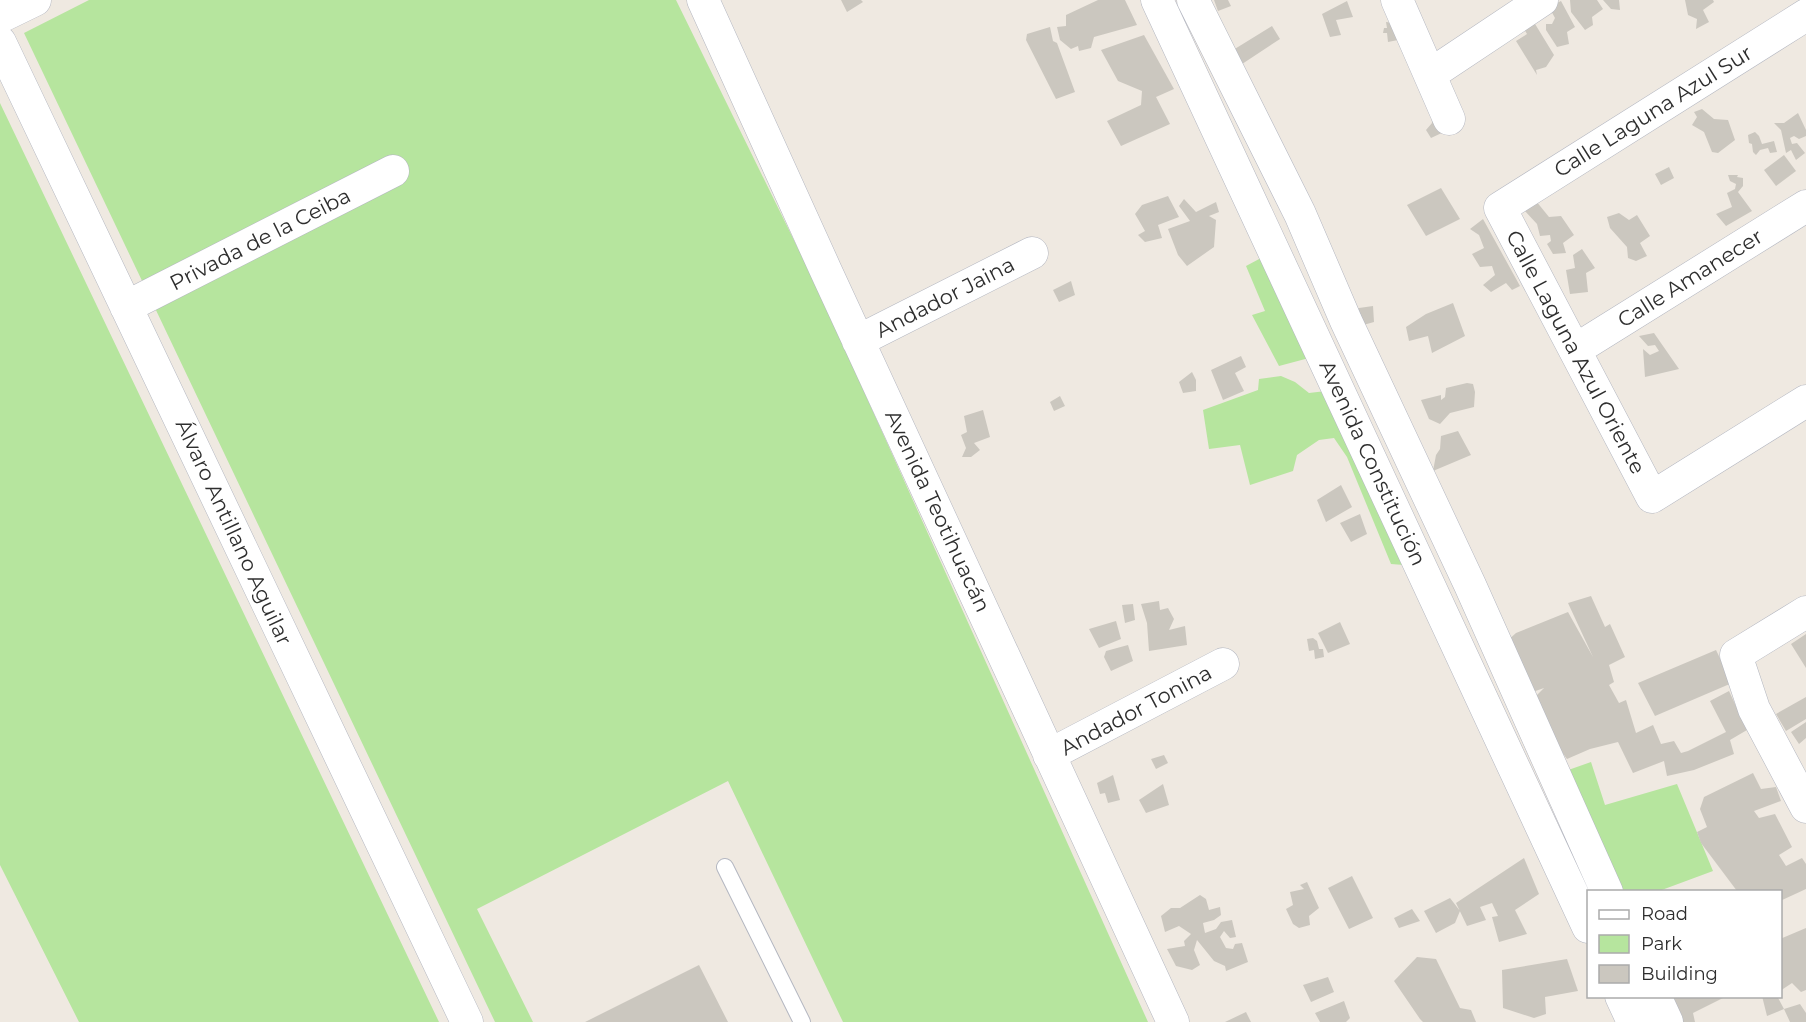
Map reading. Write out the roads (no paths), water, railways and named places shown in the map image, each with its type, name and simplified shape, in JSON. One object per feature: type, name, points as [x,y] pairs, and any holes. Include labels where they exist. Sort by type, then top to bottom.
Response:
[{"type":"street","points":[[0,17],[35,0]]},
{"type":"street","name":"Avenida Teotihuacán","points":[[704,0],[858,341],[1173,1022]]},
{"type":"street","name":"Avenida Constitución","points":[[1156,0],[1587,925]]},
{"type":"street","name":"Avenida Constitución","points":[[1193,0],[1300,214],[1346,321],[1376,381],[1607,890]]},
{"type":"street","points":[[1397,0],[1449,119]]},
{"type":"street","points":[[1431,74],[1542,0]]},
{"type":"street","name":"Calle Laguna Azul Sur","points":[[1500,207],[1806,15]]},
{"type":"street","name":"Álvaro Antillano Aguilar","points":[[0,42],[467,1022]]},
{"type":"street","points":[[1190,71],[1222,58]]},
{"type":"street","name":"Privada de la Ceiba","points":[[126,306],[393,171]]},
{"type":"street","name":"Calle Amanecer","points":[[1575,350],[1806,206]]},
{"type":"street","name":"Calle Laguna Azul Oriente","points":[[1500,207],[1652,496],[1806,401]]},
{"type":"street","name":"Andador Jaina","points":[[858,341],[1032,253]]},
{"type":"street","points":[[1806,612],[1736,655],[1754,709],[1806,807]]},
{"type":"street","name":"Andador Tonina","points":[[1049,755],[1223,664]]},
{"type":"street","points":[[1479,691],[1510,675]]},
{"type":"street","points":[[1622,998],[1633,1022]]},
{"type":"street","points":[[1656,998],[1667,1022]]},
{"type":"lane","points":[[725,867],[802,1022]]}]
